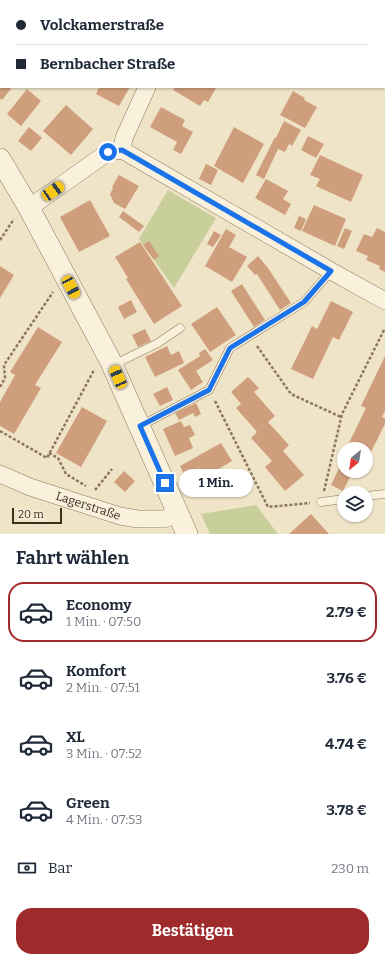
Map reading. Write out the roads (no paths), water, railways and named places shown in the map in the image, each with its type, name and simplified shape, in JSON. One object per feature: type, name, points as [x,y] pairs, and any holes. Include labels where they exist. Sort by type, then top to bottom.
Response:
[{"type":"street","points":[[122,150],[124,138],[147,88]]},
{"type":"street","points":[[27,205],[108,152],[122,150],[385,301]]},
{"type":"street","points":[[0,159],[27,205],[109,358],[187,534]]},
{"type":"street","name":"Lagerstraße","points":[[0,474],[30,487],[120,516],[164,519],[179,513]]},
{"type":"lane","points":[[140,426],[209,390],[230,348],[304,302],[331,271]]},
{"type":"lane","points":[[109,358],[158,343],[180,328]]},
{"type":"lane","points":[[373,495],[385,494]]},
{"type":"lane","points":[[321,502],[337,500]]}]
